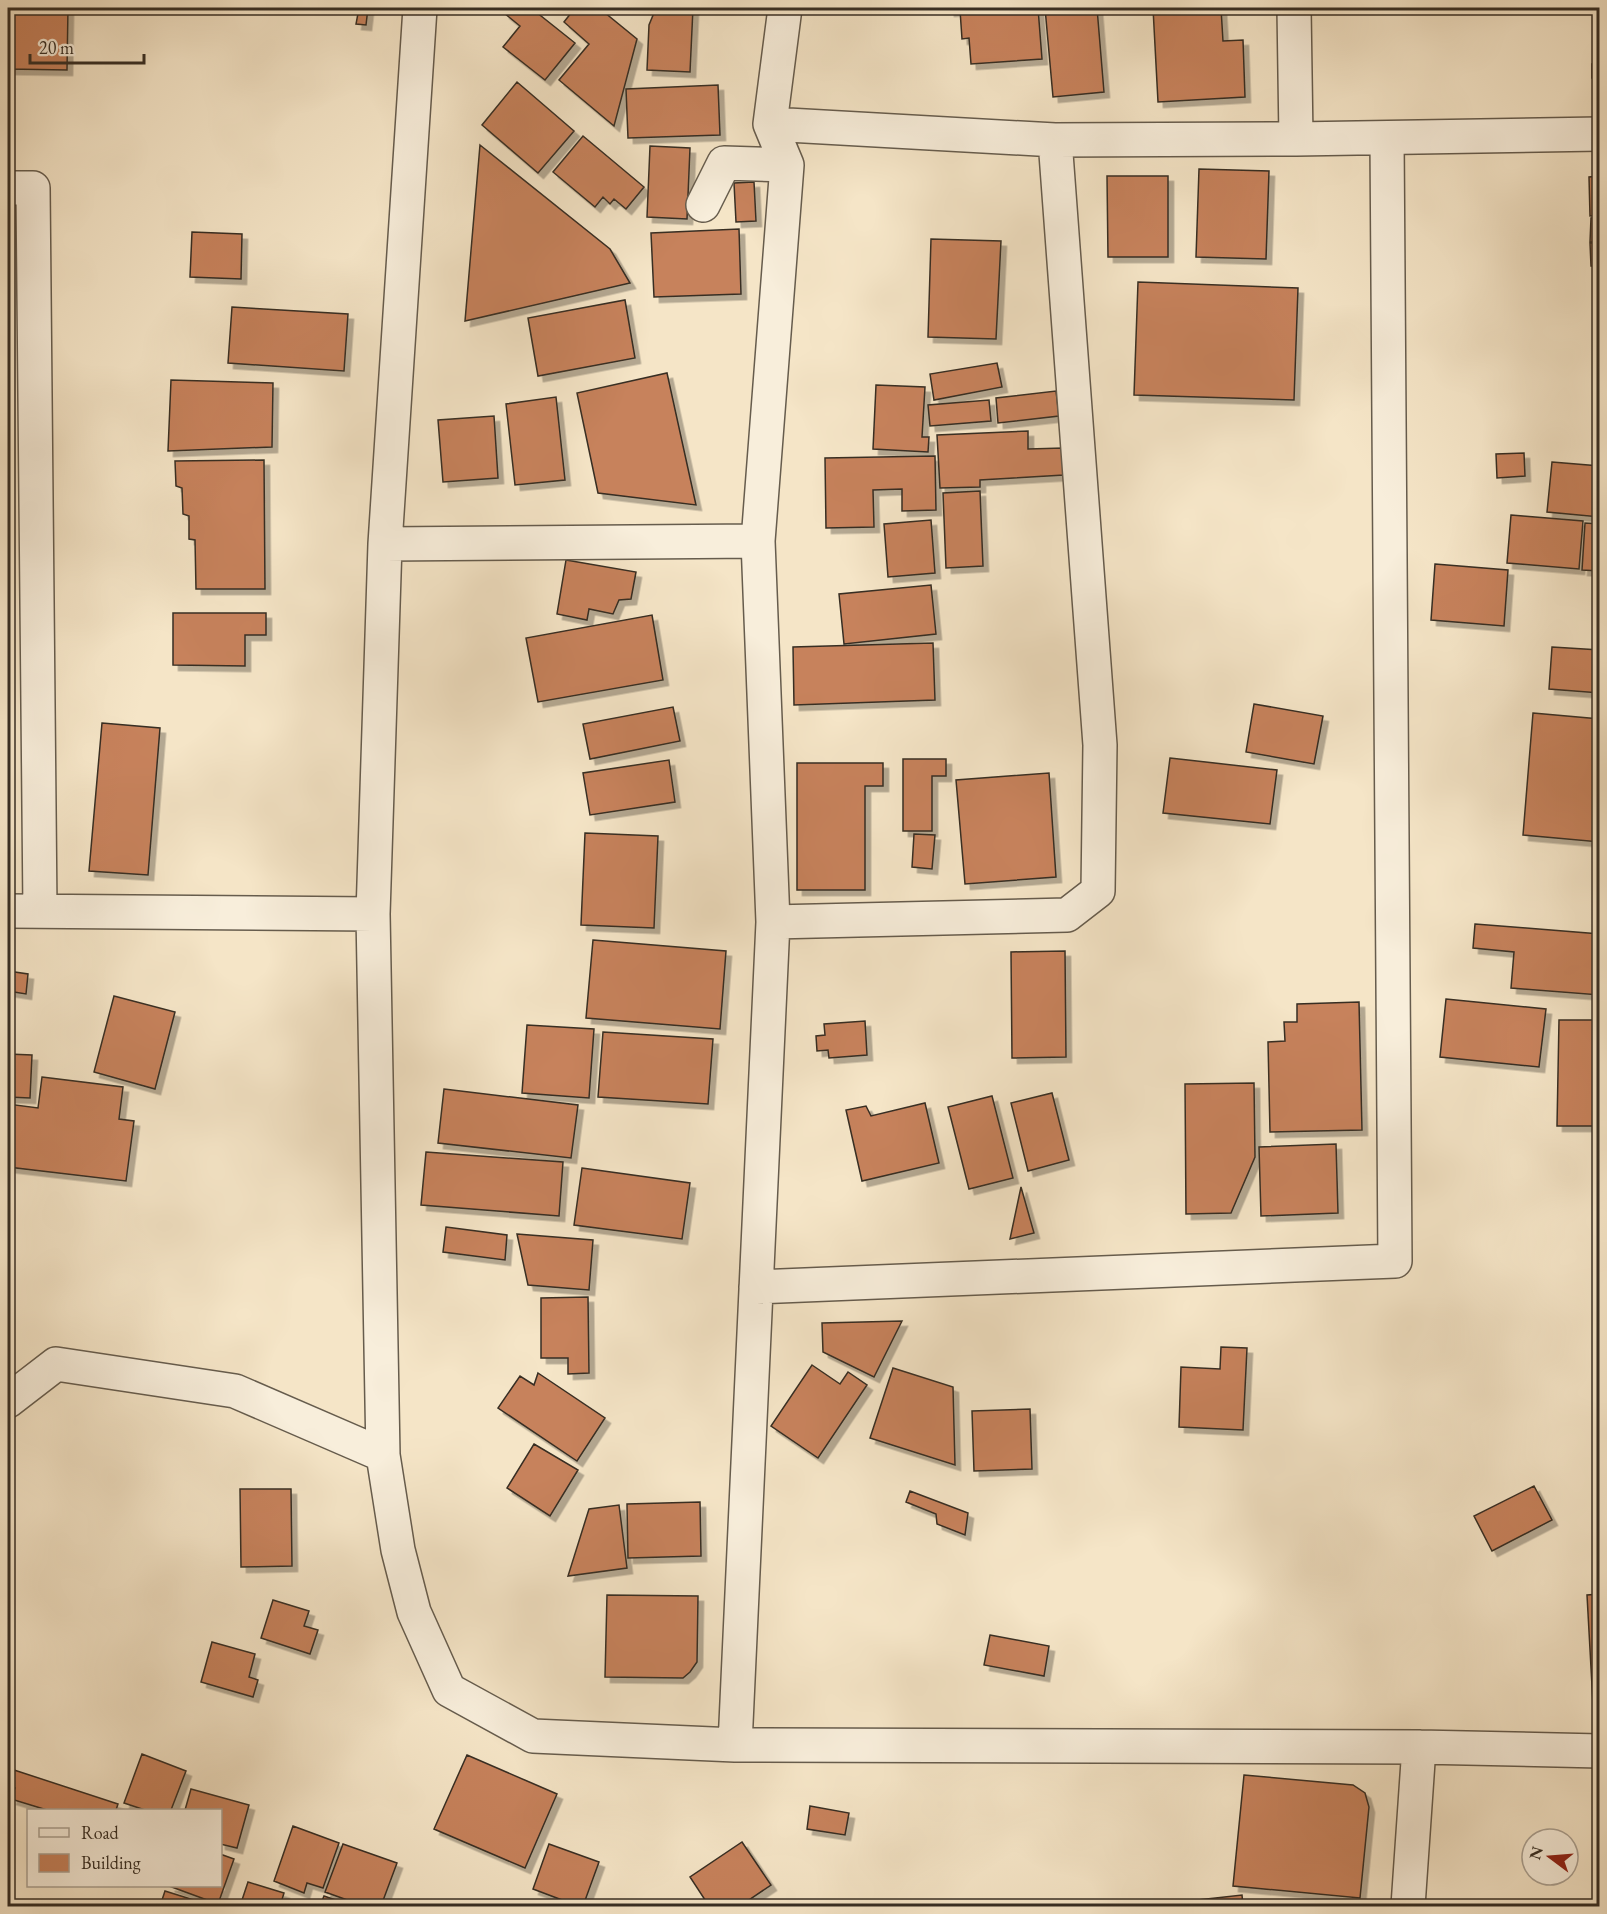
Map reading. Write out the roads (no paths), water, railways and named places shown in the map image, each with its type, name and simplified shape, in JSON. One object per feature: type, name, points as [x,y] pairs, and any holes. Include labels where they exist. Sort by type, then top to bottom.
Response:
[{"type":"street","points":[[420,8],[385,544],[373,914],[383,1455],[398,1550],[414,1612],[449,1690],[533,1736],[735,1745],[1419,1747],[1599,1751]]},
{"type":"street","points":[[735,1745],[773,922],[758,541],[787,165],[770,124],[785,8]]},
{"type":"street","points":[[1294,8],[1296,139]]},
{"type":"street","points":[[770,124],[1055,140],[1599,134]]},
{"type":"street","points":[[756,1287],[1395,1261],[1387,138]]},
{"type":"street","points":[[773,922],[1066,915],[1098,891],[1100,745],[1055,140]]},
{"type":"street","points":[[703,205],[724,163],[787,165]]},
{"type":"street","points":[[8,188],[33,188],[40,911]]},
{"type":"street","points":[[385,544],[758,541]]},
{"type":"street","points":[[8,911],[373,914]]},
{"type":"street","points":[[8,1401],[56,1364],[235,1391],[383,1455]]},
{"type":"street","points":[[1408,1906],[1419,1747]]}]
